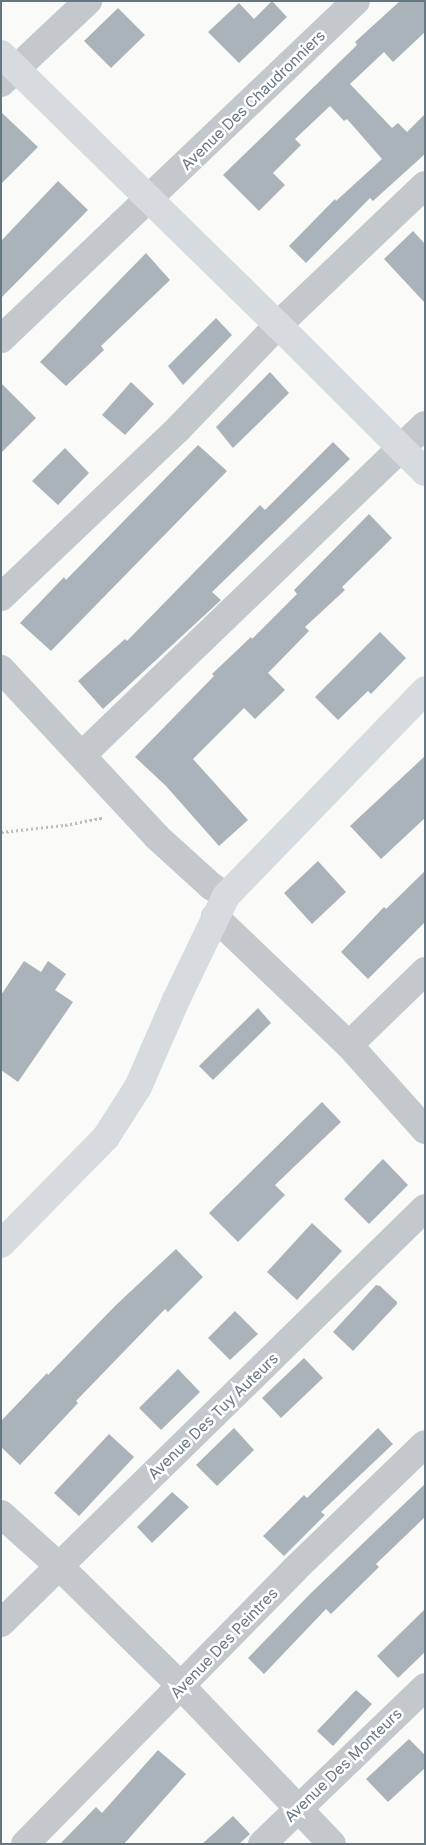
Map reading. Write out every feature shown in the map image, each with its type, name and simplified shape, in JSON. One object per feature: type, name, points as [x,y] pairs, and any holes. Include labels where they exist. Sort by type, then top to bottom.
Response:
[{"type":"street","points":[[88,1],[6,68],[150,199],[425,472]]},
{"type":"street","name":"Avenue Des Chaudronniers","points":[[1,339],[356,1]]},
{"type":"street","points":[[1,597],[178,429],[278,325],[425,185]]},
{"type":"street","points":[[82,754],[425,425]]},
{"type":"street","points":[[1,670],[82,754],[131,809],[211,886],[221,906],[425,1130]]},
{"type":"street","points":[[1,1244],[106,1137],[138,1087],[176,1000],[221,906],[425,691]]},
{"type":"street","points":[[348,1045],[425,971]]},
{"type":"street","name":"Avenue Des Tuy Auteurs","points":[[1,1623],[425,1208]]},
{"type":"street","name":"Avenue Des Peintres","points":[[25,1844],[182,1687],[295,1569],[425,1444]]},
{"type":"street","points":[[1,1514],[59,1566],[182,1687],[332,1844]]},
{"type":"street","name":"Avenue Des Monteurs","points":[[262,1844],[425,1687]]},
{"type":"path","points":[[1,832],[65,825],[109,816],[131,809]]},
{"type":"building","points":[[272,1],[287,17],[239,63],[208,32],[239,3],[254,19]]},
{"type":"building","points":[[400,1],[425,1],[425,32],[393,62],[384,52],[350,84],[392,128],[398,123],[407,132],[425,114],[425,154],[373,201],[370,198],[306,263],[289,246],[335,199],[336,201],[382,159],[347,119],[344,121],[330,106],[295,139],[301,145],[273,173],[285,185],[259,211],[223,175],[357,45],[355,42]]},
{"type":"building","points":[[118,8],[145,35],[111,68],[84,41]]},
{"type":"building","points":[[1,112],[38,147],[1,184]]},
{"type":"building","points":[[58,181],[88,210],[1,298],[1,241]]},
{"type":"building","points":[[413,231],[425,244],[425,303],[384,259]]},
{"type":"building","points":[[146,253],[170,280],[101,346],[104,350],[66,386],[40,362]]},
{"type":"building","points":[[216,318],[232,335],[183,385],[168,366]]},
{"type":"building","points":[[270,372],[289,393],[233,448],[216,427]]},
{"type":"building","points":[[131,382],[154,404],[125,435],[102,415]]},
{"type":"building","points":[[1,383],[36,418],[1,453]]},
{"type":"building","points":[[333,442],[350,459],[212,592],[221,600],[103,709],[78,681],[125,639],[127,641],[260,505],[265,510]]},
{"type":"building","points":[[198,445],[227,471],[51,651],[20,623],[64,577],[66,580]]},
{"type":"building","points":[[65,448],[89,473],[58,505],[32,481]]},
{"type":"building","points":[[369,514],[392,538],[342,587],[345,590],[305,627],[309,631],[268,673],[285,690],[255,719],[244,708],[193,759],[248,820],[219,846],[166,786],[135,757],[214,676],[212,674],[251,637],[252,639],[297,594],[294,590]]},
{"type":"building","points":[[380,632],[406,658],[371,694],[368,691],[338,720],[315,697]]},
{"type":"building","points":[[425,756],[425,818],[381,859],[350,826]]},
{"type":"building","points":[[318,861],[346,892],[312,924],[284,893]]},
{"type":"building","points":[[425,871],[425,922],[368,979],[341,952],[384,907],[386,909]]},
{"type":"building","points":[[24,961],[41,972],[48,961],[66,974],[55,990],[73,1002],[18,1082],[1,1070],[1,995]]},
{"type":"building","points":[[258,1008],[271,1023],[213,1080],[199,1066]]},
{"type":"building","points":[[322,1102],[341,1122],[275,1185],[285,1195],[238,1242],[209,1213]]},
{"type":"building","points":[[383,1159],[408,1185],[369,1224],[344,1199]]},
{"type":"building","points":[[312,1223],[342,1251],[297,1300],[267,1272]]},
{"type":"building","points":[[176,1249],[203,1277],[168,1312],[165,1309],[76,1401],[78,1403],[20,1465],[1,1447],[1,1421],[116,1305]]},
{"type":"building","points":[[376,1285],[380,1286],[397,1304],[353,1351],[333,1332]]},
{"type":"building","points":[[235,1311],[258,1334],[230,1360],[208,1338]]},
{"type":"building","points":[[304,1358],[323,1378],[281,1418],[262,1398]]},
{"type":"building","points":[[178,1369],[200,1392],[161,1430],[139,1408]]},
{"type":"building","points":[[234,1428],[254,1450],[217,1486],[196,1465]]},
{"type":"building","points":[[378,1428],[393,1444],[321,1512],[325,1515],[284,1556],[263,1536],[304,1495],[307,1498]]},
{"type":"building","points":[[109,1434],[134,1457],[79,1516],[54,1493]]},
{"type":"building","points":[[425,1484],[425,1517],[376,1564],[379,1567],[331,1614],[326,1609],[264,1674],[248,1658],[311,1593]]},
{"type":"building","points":[[172,1492],[189,1507],[152,1543],[137,1527]]},
{"type":"building","points":[[425,1609],[425,1652],[398,1678],[377,1656]]},
{"type":"building","points":[[356,1690],[372,1704],[333,1746],[317,1731]]},
{"type":"building","points":[[409,1739],[425,1755],[425,1768],[388,1802],[366,1779]]},
{"type":"building","points":[[158,1750],[186,1774],[124,1844],[60,1844],[96,1807],[102,1813]]},
{"type":"building","points":[[233,1816],[250,1834],[239,1844],[202,1844]]}]
